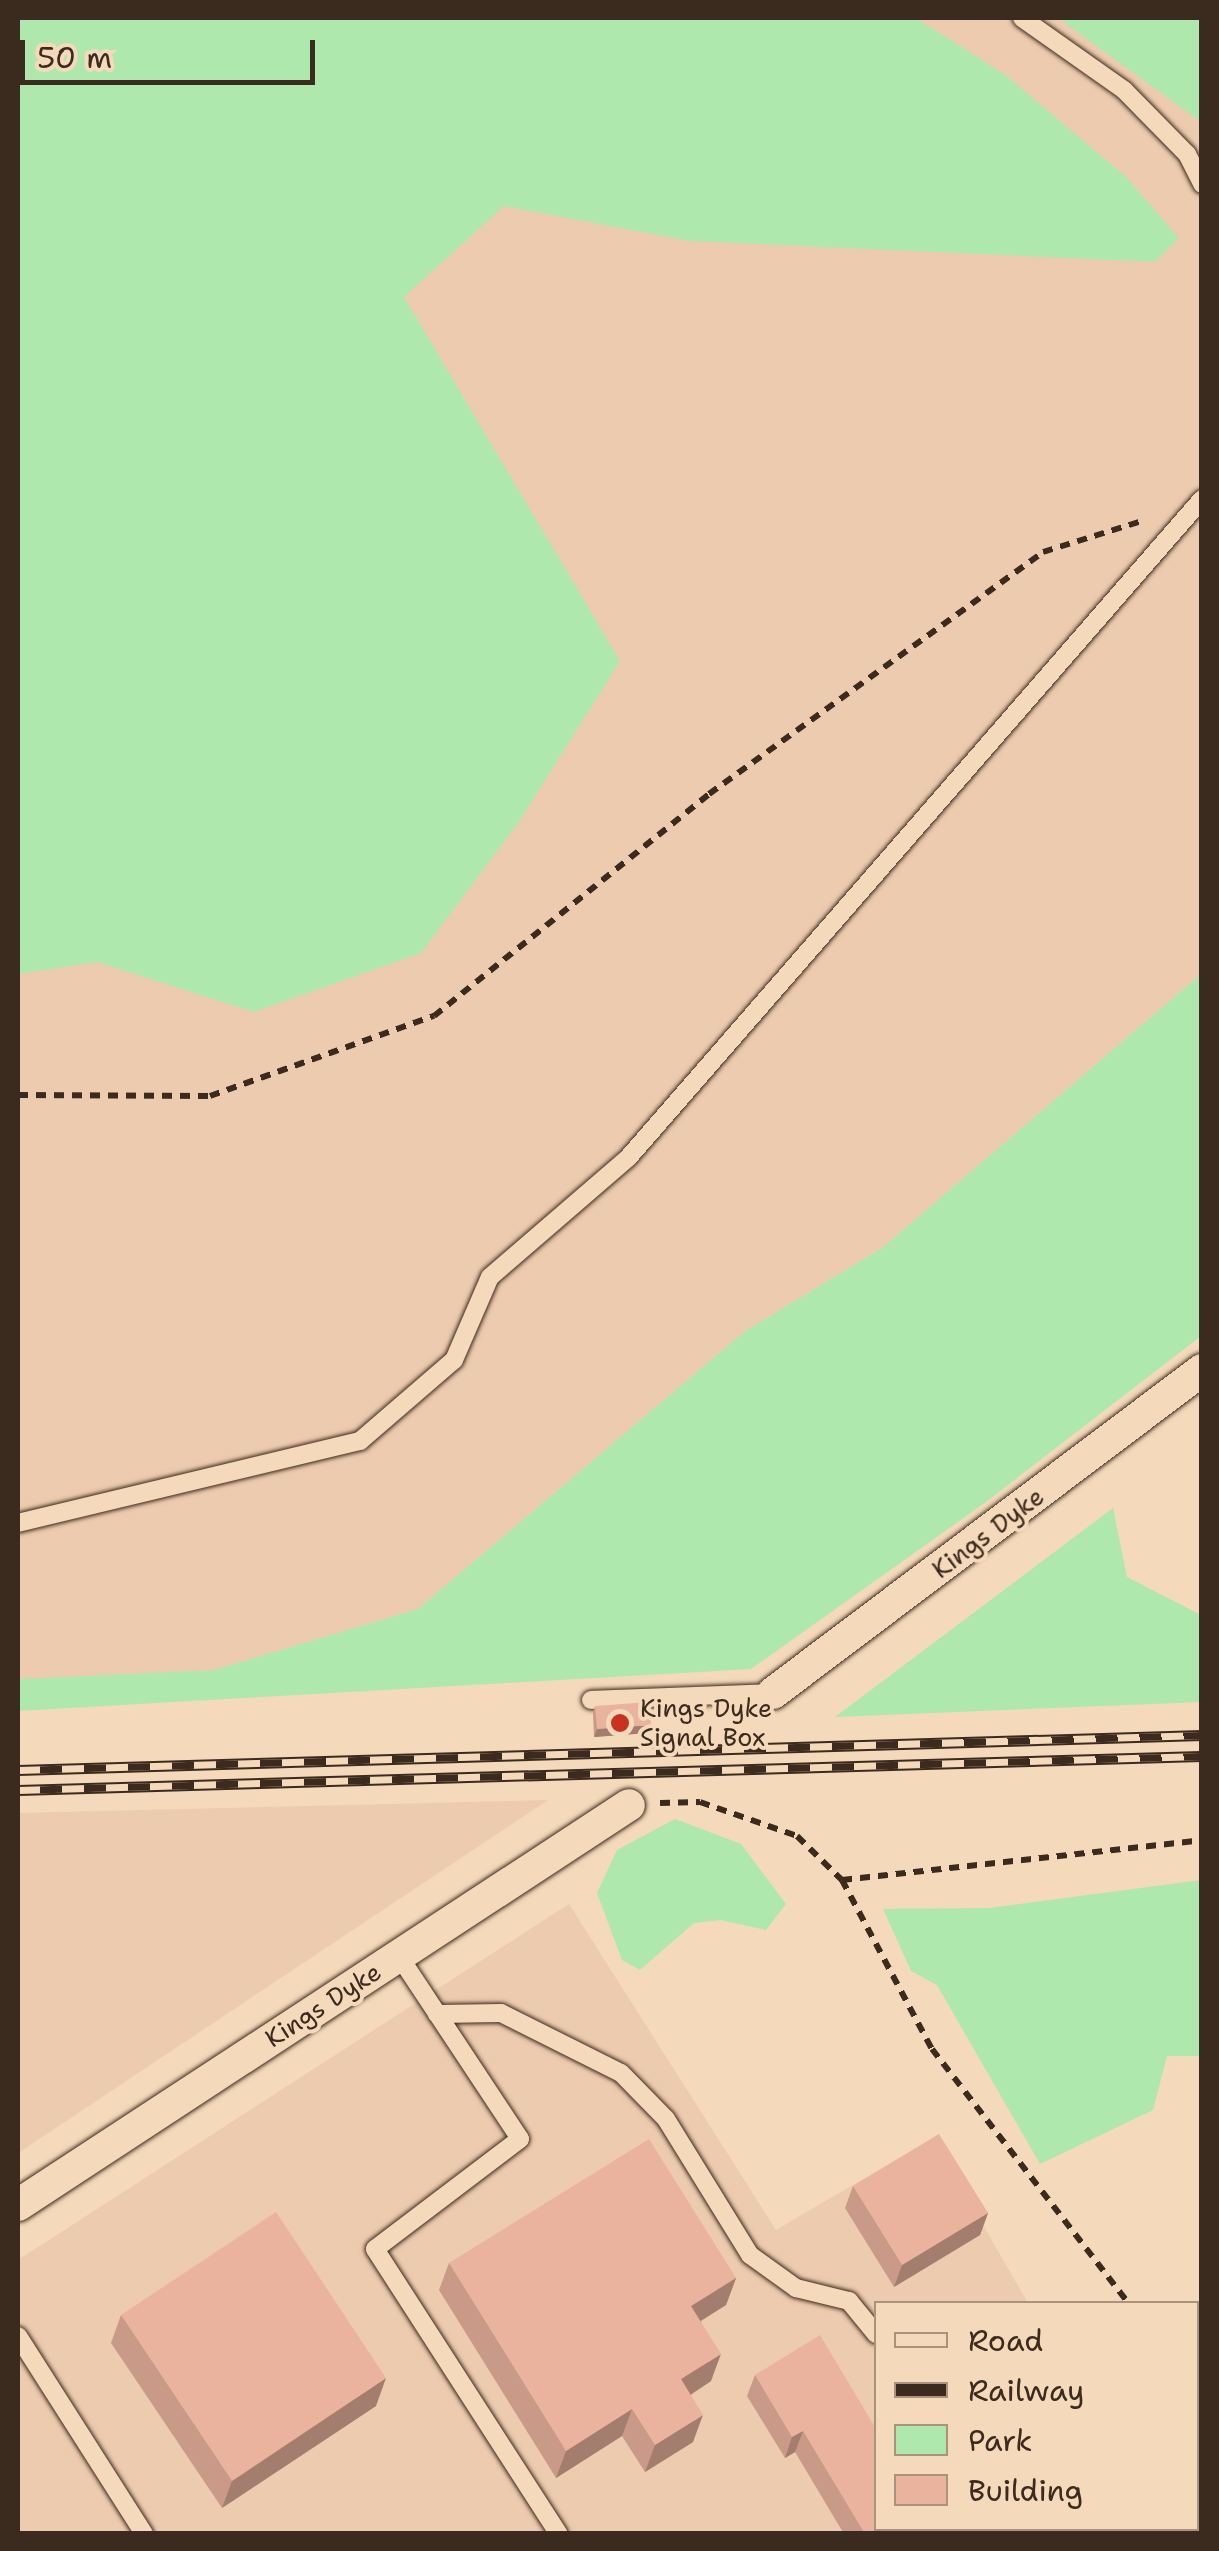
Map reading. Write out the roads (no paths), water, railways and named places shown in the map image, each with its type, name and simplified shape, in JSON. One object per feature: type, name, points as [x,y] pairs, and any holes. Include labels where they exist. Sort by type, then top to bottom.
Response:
[{"type":"street","name":"Kings Dyke","points":[[773,1694],[1202,1370]]},
{"type":"street","name":"Kings Dyke","points":[[18,2205],[629,1805]]},
{"type":"lane","points":[[1022,18],[1124,90],[1188,154],[1202,184]]},
{"type":"lane","points":[[18,1523],[360,1441],[374,1430],[454,1360],[490,1277],[628,1158],[1200,501]]},
{"type":"lane","points":[[591,1700],[773,1694]]},
{"type":"lane","points":[[399,1956],[520,2139],[375,2249],[559,2534]]},
{"type":"lane","points":[[437,2014],[501,2014],[622,2073],[666,2119],[750,2255],[796,2288],[848,2301],[874,2332]]},
{"type":"lane","points":[[18,2336],[144,2534]]},
{"type":"railway","points":[[18,1770],[1202,1735]]},
{"type":"railway","points":[[18,1790],[1202,1756]]},
{"type":"place","name":"Kings Dyke Signal Box","points":[[620,1723]]}]
